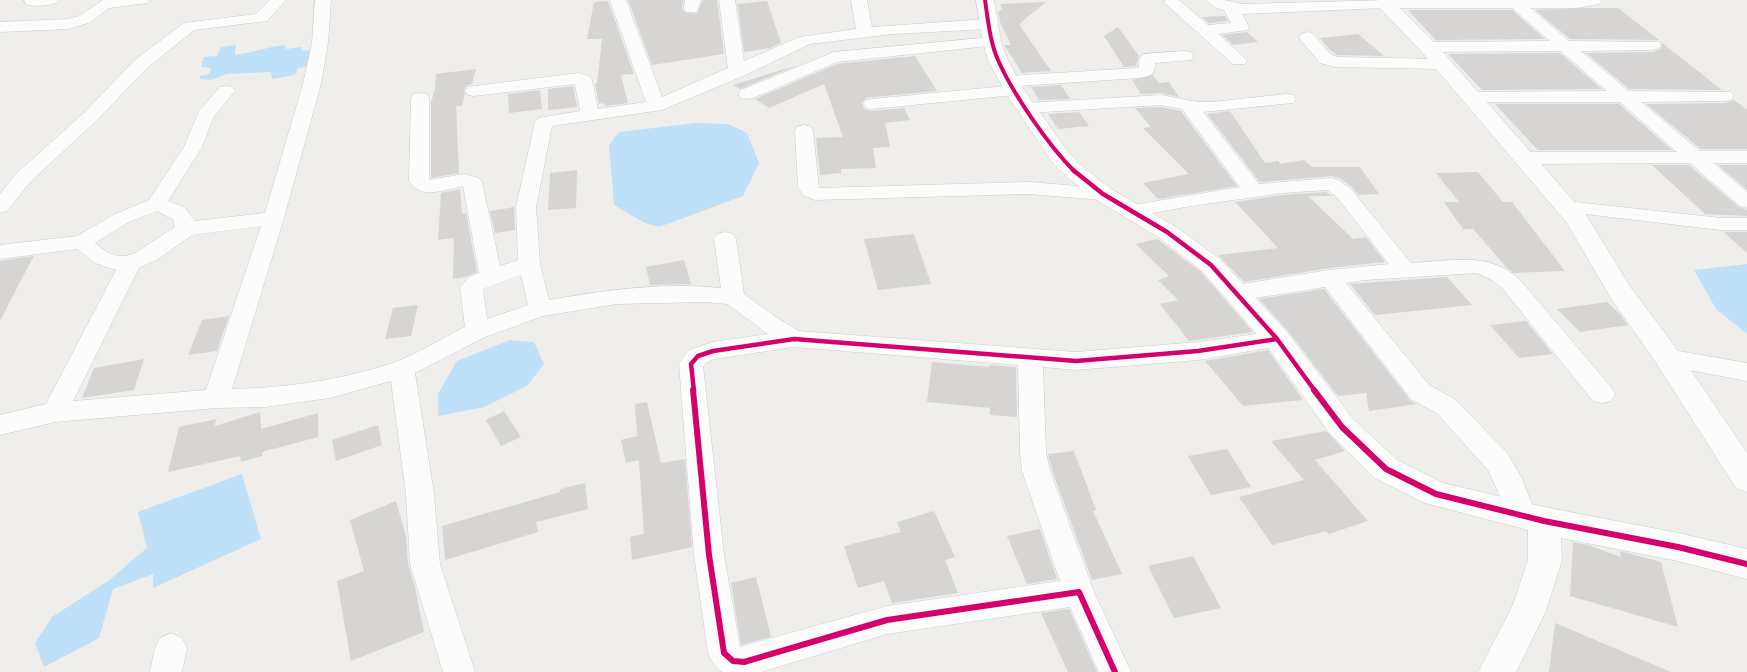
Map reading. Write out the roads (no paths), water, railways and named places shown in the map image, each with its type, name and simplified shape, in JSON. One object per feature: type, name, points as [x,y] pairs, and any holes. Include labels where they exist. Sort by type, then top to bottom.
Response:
[{"type":"street","points":[[31,1],[51,0]]},
{"type":"street","points":[[0,27],[69,24],[79,22],[105,2],[142,0]]},
{"type":"street","points":[[0,207],[23,178],[91,116],[141,64],[190,26],[261,18],[278,0]]},
{"type":"street","points":[[216,399],[274,218],[315,73],[320,43],[323,0]]},
{"type":"street","points":[[618,0],[656,106]]},
{"type":"street","points":[[727,0],[737,72]]},
{"type":"street","points":[[859,0],[865,32]]},
{"type":"street","points":[[1213,0],[1231,8],[1302,3],[1384,2],[1576,4],[1593,0]]},
{"type":"street","points":[[1172,2],[1239,60]]},
{"type":"street","points":[[1384,2],[1472,96],[1577,220],[1621,294],[1667,358],[1747,479]]},
{"type":"street","points":[[1514,2],[1747,202]]},
{"type":"street","points":[[1205,30],[1241,27],[1231,8]]},
{"type":"street","points":[[540,309],[529,264],[526,207],[544,122],[656,106],[737,72],[798,42],[865,32],[988,22]]},
{"type":"street","points":[[988,22],[998,60],[1016,93],[1060,157],[1075,172],[1104,194],[1197,253],[1211,265],[1277,339],[1342,428],[1386,469],[1436,494],[1533,518],[1678,547],[1747,564]]},
{"type":"street","points":[[748,94],[834,57],[988,22]]},
{"type":"street","points":[[1307,37],[1326,58],[1335,62],[1567,46],[1653,45]]},
{"type":"street","points":[[872,104],[1016,93],[1139,73],[1147,70],[1147,60],[1150,58],[1185,56]]},
{"type":"street","points":[[474,91],[579,78],[583,80],[590,115]]},
{"type":"street","points":[[0,252],[82,242],[122,218],[156,204],[193,147],[204,116],[226,91]]},
{"type":"street","points":[[1016,93],[1171,100],[1188,106],[1212,107],[1287,99]]},
{"type":"street","points":[[1472,96],[1725,96]]},
{"type":"street","points":[[420,98],[420,184],[427,187],[464,180],[472,182],[492,277]]},
{"type":"street","points":[[1188,106],[1254,190]]},
{"type":"street","points":[[804,131],[808,187],[815,194],[1029,188],[1104,194]]},
{"type":"street","points":[[1525,158],[1747,157]]},
{"type":"street","points":[[1133,211],[1185,200],[1254,190],[1324,183],[1338,187],[1404,269]]},
{"type":"street","points":[[156,204],[178,212],[185,219],[186,229]]},
{"type":"street","points":[[1566,207],[1712,223],[1747,224]]},
{"type":"street","points":[[82,242],[96,256],[106,260],[130,263],[165,246],[186,229],[274,218]]},
{"type":"street","points":[[725,239],[733,297]]},
{"type":"street","points":[[55,412],[130,263]]},
{"type":"street","points":[[477,331],[470,287],[477,282],[529,264]]},
{"type":"street","points":[[1236,293],[1329,277],[1404,269],[1477,266],[1490,269],[1502,275],[1602,394]]},
{"type":"street","points":[[1329,277],[1420,392],[1447,407],[1498,462],[1533,518],[1545,560],[1528,611],[1497,672]]},
{"type":"street","points":[[0,425],[55,412],[216,399],[293,396],[369,380],[402,369],[477,331],[540,309],[617,296],[705,294],[733,297],[769,324],[794,339]]},
{"type":"street","points":[[1079,592],[887,620],[744,662],[734,663],[724,653],[709,555],[691,364],[698,356],[713,352],[794,339],[1076,361],[1198,351],[1277,339]]},
{"type":"street","points":[[1030,358],[1033,452],[1036,471],[1079,592],[1115,672]]},
{"type":"street","points":[[1667,358],[1747,372]]},
{"type":"street","points":[[402,369],[420,494],[429,581],[459,672]]},
{"type":"water","points":[[236,45],[235,55],[284,45],[286,49],[301,47],[302,51],[313,50],[308,67],[298,68],[295,75],[272,79],[271,72],[227,74],[210,80],[200,79],[200,76],[210,74],[211,68],[201,67],[204,57],[217,56],[221,47]]},
{"type":"water","points":[[696,123],[728,124],[747,133],[759,163],[743,196],[659,227],[645,223],[614,205],[609,145],[619,132]]},
{"type":"water","points":[[1747,264],[1747,334],[1716,309],[1694,270]]},
{"type":"water","points":[[510,340],[534,342],[544,364],[527,386],[484,407],[438,416],[438,394],[457,361]]},
{"type":"water","points":[[242,474],[261,539],[153,588],[153,574],[113,589],[99,638],[44,667],[35,643],[52,617],[108,581],[147,548],[138,512]]}]
